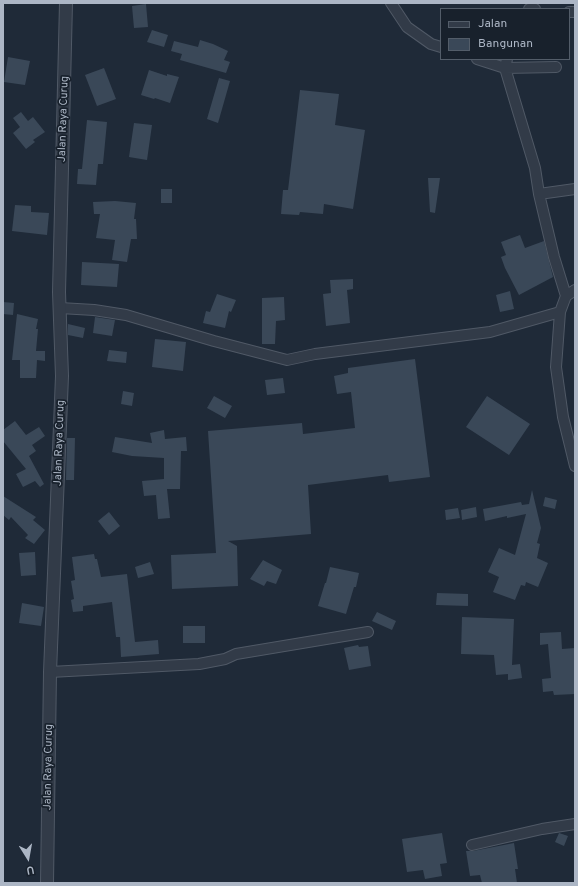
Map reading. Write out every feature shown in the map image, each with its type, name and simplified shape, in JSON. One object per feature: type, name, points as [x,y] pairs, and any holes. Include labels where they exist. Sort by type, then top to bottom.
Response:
[{"type":"street","name":"Jalan Raya Curug","points":[[47,883],[50,672],[62,376],[60,308],[66,3]]},
{"type":"street","points":[[391,3],[407,27],[431,44],[440,47]]},
{"type":"street","points":[[483,60],[506,64],[556,67]]},
{"type":"street","points":[[506,64],[535,168],[554,257],[566,296]]},
{"type":"street","points":[[540,194],[575,189]]},
{"type":"street","points":[[575,290],[566,296],[560,312],[556,367],[563,416],[575,466]]},
{"type":"street","points":[[60,308],[94,310],[126,315],[214,341],[287,360],[315,354],[490,332],[560,312]]},
{"type":"street","points":[[50,672],[199,664],[225,659],[236,654],[368,632]]},
{"type":"street","points":[[472,845],[542,829],[575,824]]},
{"type":"building","points":[[146,4],[148,27],[134,28],[132,6]]},
{"type":"building","points":[[152,30],[168,35],[164,47],[147,42]]},
{"type":"building","points":[[200,40],[228,51],[224,60],[230,62],[226,73],[180,60],[182,54],[171,51],[174,41],[198,47]]},
{"type":"building","points":[[8,57],[30,61],[25,85],[4,82]]},
{"type":"building","points":[[104,68],[116,99],[97,106],[85,75]]},
{"type":"building","points":[[149,70],[167,76],[167,74],[179,77],[170,103],[141,95]]},
{"type":"building","points":[[219,78],[230,81],[218,123],[207,119]]},
{"type":"building","points":[[300,90],[339,94],[335,125],[365,130],[353,209],[324,204],[323,214],[300,212],[299,215],[281,214],[283,190],[288,190]]},
{"type":"building","points":[[21,112],[28,121],[33,117],[45,132],[33,140],[35,142],[26,149],[13,133],[20,127],[13,118]]},
{"type":"building","points":[[87,120],[107,122],[103,164],[98,164],[96,185],[77,184],[78,169],[82,169]]},
{"type":"building","points":[[134,123],[152,125],[147,160],[129,157]]},
{"type":"building","points":[[428,178],[440,178],[435,213],[430,212]]},
{"type":"building","points":[[161,189],[172,189],[172,203],[161,203]]},
{"type":"building","points":[[115,201],[136,203],[134,219],[136,219],[137,239],[131,239],[127,262],[112,260],[115,240],[96,238],[100,214],[94,214],[93,202]]},
{"type":"building","points":[[15,205],[31,206],[31,212],[49,213],[47,235],[12,231]]},
{"type":"building","points":[[520,235],[525,248],[544,241],[553,277],[519,295],[501,257],[506,255],[501,242]]},
{"type":"building","points":[[82,262],[119,264],[117,287],[81,285]]},
{"type":"building","points":[[353,279],[353,289],[347,290],[350,323],[326,326],[323,294],[331,293],[330,280]]},
{"type":"building","points":[[510,291],[514,309],[500,312],[496,295]]},
{"type":"building","points":[[217,294],[236,300],[231,312],[229,311],[225,328],[203,323],[206,311],[210,312]]},
{"type":"building","points":[[284,297],[285,320],[276,321],[275,344],[262,344],[262,298]]},
{"type":"building","points":[[3,302],[14,303],[13,315],[3,314]]},
{"type":"building","points":[[17,314],[38,319],[36,329],[38,329],[36,351],[45,351],[45,361],[37,360],[36,378],[20,378],[20,360],[12,360]]},
{"type":"building","points":[[95,317],[115,320],[112,336],[93,333]]},
{"type":"building","points":[[68,324],[85,328],[83,338],[68,335]]},
{"type":"building","points":[[155,339],[186,342],[183,371],[152,367]]},
{"type":"building","points":[[109,350],[127,352],[126,363],[107,361]]},
{"type":"building","points":[[415,359],[430,477],[389,482],[388,475],[308,485],[311,534],[228,541],[237,546],[238,586],[172,589],[171,555],[216,553],[208,431],[302,423],[303,434],[355,428],[351,392],[337,394],[334,376],[348,373],[348,368]]},
{"type":"building","points":[[283,378],[285,393],[267,395],[265,380]]},
{"type":"building","points":[[123,391],[134,393],[132,406],[121,404]]},
{"type":"building","points":[[214,396],[232,406],[225,418],[207,408]]},
{"type":"building","points":[[487,396],[530,424],[509,455],[466,427]]},
{"type":"building","points":[[15,421],[26,435],[39,427],[45,436],[32,445],[36,451],[29,456],[44,484],[40,487],[35,481],[23,487],[16,474],[26,469],[3,441],[3,430]]},
{"type":"building","points":[[164,430],[165,439],[186,437],[187,451],[181,451],[180,489],[167,489],[170,518],[158,519],[156,495],[144,496],[142,481],[164,479],[164,458],[132,456],[112,452],[115,437],[152,443],[150,433]]},
{"type":"building","points":[[67,438],[75,438],[74,480],[66,480]]},
{"type":"building","points":[[532,490],[541,528],[537,543],[540,544],[537,558],[548,563],[538,587],[526,582],[525,586],[521,585],[515,600],[493,592],[499,577],[488,572],[499,548],[515,555],[526,514],[507,518],[507,516],[485,521],[483,509],[521,502],[522,505],[529,504]]},
{"type":"building","points":[[3,496],[36,517],[33,520],[45,530],[34,544],[25,538],[28,535],[11,517],[9,520],[3,515]]},
{"type":"building","points":[[545,497],[557,500],[555,509],[543,506]]},
{"type":"building","points":[[476,507],[477,517],[462,520],[461,510]]},
{"type":"building","points":[[458,508],[460,518],[446,520],[445,510]]},
{"type":"building","points":[[109,512],[120,526],[109,535],[98,521]]},
{"type":"building","points":[[35,552],[36,575],[21,576],[19,553]]},
{"type":"building","points":[[94,554],[95,559],[97,559],[101,577],[127,574],[135,642],[158,640],[159,654],[121,657],[120,637],[116,637],[112,602],[83,606],[83,611],[73,612],[71,600],[74,599],[71,581],[75,580],[72,557]]},
{"type":"building","points":[[263,560],[282,570],[276,584],[267,581],[264,586],[250,579]]},
{"type":"building","points":[[150,562],[154,574],[138,578],[135,567]]},
{"type":"building","points":[[330,567],[359,573],[356,587],[354,587],[346,614],[318,606]]},
{"type":"building","points":[[437,593],[468,594],[468,606],[436,605]]},
{"type":"building","points":[[22,603],[44,607],[41,626],[19,623]]},
{"type":"building","points":[[377,612],[396,621],[392,630],[372,621]]},
{"type":"building","points":[[462,617],[514,619],[512,665],[520,664],[522,678],[508,680],[508,674],[496,675],[494,655],[461,654]]},
{"type":"building","points":[[183,626],[205,626],[205,643],[183,643]]},
{"type":"building","points":[[561,632],[562,649],[575,648],[575,694],[554,695],[553,691],[543,692],[542,679],[551,678],[548,644],[540,645],[540,633]]},
{"type":"building","points":[[358,645],[359,647],[368,646],[371,666],[349,670],[344,648]]},
{"type":"building","points":[[442,833],[447,863],[440,864],[442,876],[425,879],[423,870],[407,872],[402,839]]},
{"type":"building","points":[[559,833],[568,836],[564,846],[555,842]]},
{"type":"building","points":[[514,843],[518,869],[515,869],[517,883],[482,883],[480,875],[470,876],[466,851]]}]
